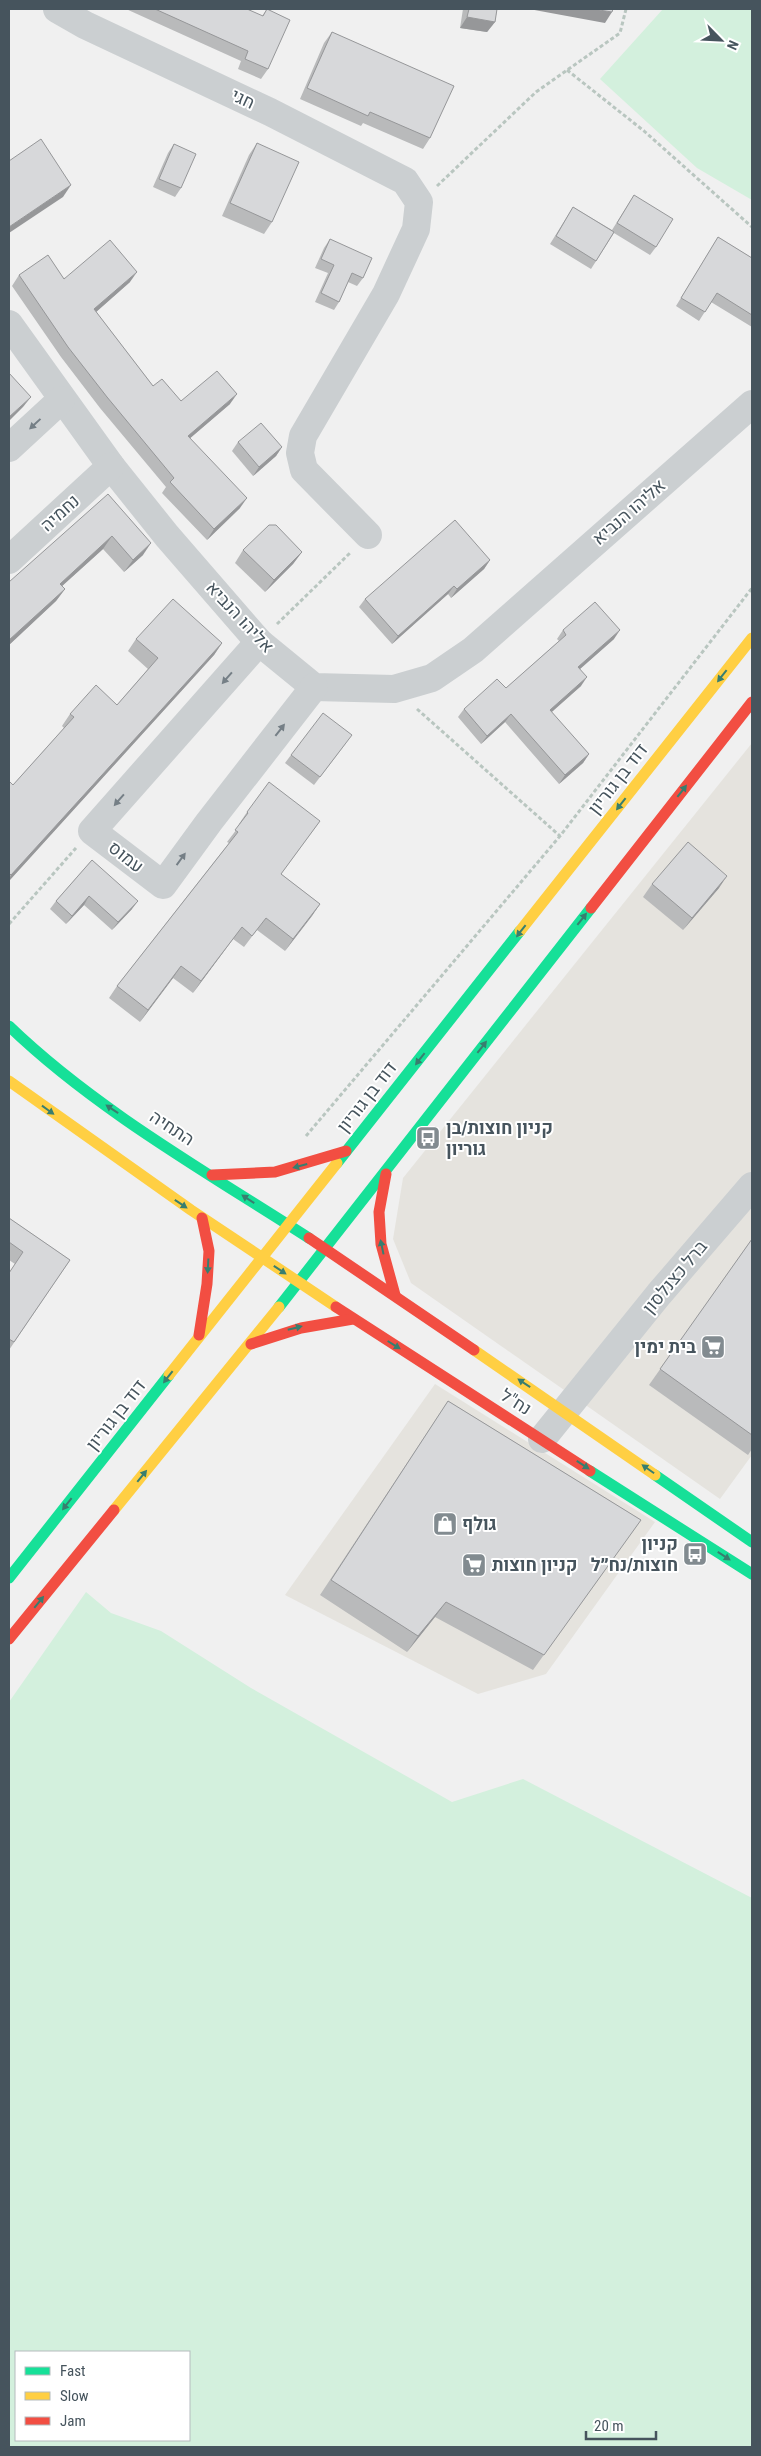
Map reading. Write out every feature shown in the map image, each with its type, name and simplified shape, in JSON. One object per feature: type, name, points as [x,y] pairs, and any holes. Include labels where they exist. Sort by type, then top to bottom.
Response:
[{"type":"main road","name":"דוד בן גוריון","points":[[9,1578],[752,638]]},
{"type":"main road","points":[[9,1640],[249,1345],[752,702]]},
{"type":"main road","name":"התחיה","points":[[9,1026],[36,1052],[105,1105],[324,1249]]},
{"type":"main road","points":[[9,1081],[98,1147],[262,1258]]},
{"type":"main road","points":[[212,1175],[275,1172],[346,1151]]},
{"type":"main road","points":[[387,1168],[380,1212],[381,1244],[395,1294]]},
{"type":"main road","points":[[198,1339],[208,1284],[209,1251],[202,1218]]},
{"type":"main road","name":"נח\"ל","points":[[324,1249],[395,1294],[752,1542]]},
{"type":"main road","name":"נח\"ל","points":[[262,1258],[353,1319],[752,1574]]},
{"type":"main road","points":[[249,1345],[288,1330],[325,1321],[353,1319]]},
{"type":"street","name":"חגי","points":[[57,9],[85,25],[270,112],[405,181],[419,202]]},
{"type":"street","points":[[368,535],[304,470],[300,453],[303,436],[386,294],[416,229],[419,202]]},
{"type":"street","name":"אליהו הנביא","points":[[9,324],[111,466],[167,536],[259,642],[314,687],[394,689],[432,678],[473,650],[752,404]]},
{"type":"street","points":[[9,448],[62,400]]},
{"type":"street","name":"נחמיה","points":[[9,560],[111,466]]},
{"type":"street","name":"עמוס","points":[[259,642],[92,831],[162,885],[314,687]]},
{"type":"street","name":"ברל כצנלסון","points":[[542,1439],[659,1294],[752,1186]]},
{"type":"path","points":[[419,202],[536,92],[620,33],[626,9]]},
{"type":"path","points":[[567,70],[644,131],[752,227]]},
{"type":"path","points":[[259,642],[368,535]]},
{"type":"path","points":[[300,1142],[560,836],[752,588]]},
{"type":"path","points":[[394,689],[581,855]]},
{"type":"path","points":[[9,924],[92,831]]},
{"type":"shaded area","points":[[752,743],[752,1455],[720,1499],[411,1283],[393,1239],[403,1178]]},
{"type":"shaded area","name":"קניון חוצות","points":[[435,1384],[655,1522],[546,1674],[478,1694],[285,1595]]},
{"type":"green space","points":[[663,9],[752,9],[752,200],[697,168],[600,79]]},
{"type":"green space","points":[[86,1592],[111,1613],[161,1631],[251,1688],[452,1802],[523,1779],[752,1898],[752,2447],[9,2447],[9,1702]]},
{"type":"building","points":[[155,9],[247,9],[263,16],[267,9],[290,20],[268,69],[245,59],[248,51]]},
{"type":"building","points":[[469,9],[497,9],[495,22],[467,17]]},
{"type":"building","points":[[593,9],[613,9],[612,12]]},
{"type":"building","points":[[332,32],[454,86],[430,138],[370,112],[368,116],[307,88]]},
{"type":"building","points":[[41,139],[71,185],[9,227],[9,161]]},
{"type":"building","points":[[257,143],[299,162],[272,222],[230,203]]},
{"type":"building","points":[[174,144],[196,154],[181,188],[159,179]]},
{"type":"building","points":[[634,195],[673,219],[656,247],[617,223]]},
{"type":"building","points":[[573,207],[614,232],[596,261],[556,236]]},
{"type":"building","points":[[718,237],[752,258],[752,315],[717,293],[705,312],[681,298]]},
{"type":"building","points":[[330,239],[372,258],[363,278],[352,273],[339,302],[321,293],[334,265],[321,259]]},
{"type":"building","points":[[110,240],[137,272],[94,309],[153,386],[162,379],[181,401],[217,371],[237,394],[188,436],[247,498],[214,529],[170,482],[174,478],[68,347],[19,275],[48,255],[64,279]]},
{"type":"building","points":[[9,373],[31,397],[9,417]]},
{"type":"building","points":[[261,423],[282,447],[259,467],[238,442]]},
{"type":"building","points":[[108,494],[151,543],[133,560],[112,536],[60,584],[65,589],[9,640],[9,582]]},
{"type":"building","points":[[455,520],[490,560],[457,589],[454,586],[398,636],[365,599]]},
{"type":"building","points":[[269,525],[276,525],[302,552],[274,580],[243,550]]},
{"type":"building","points":[[173,599],[222,643],[11,875],[9,873],[9,781],[13,785],[74,717],[70,714],[96,685],[117,705],[158,658],[136,639]]},
{"type":"building","points":[[595,602],[620,630],[578,667],[587,677],[550,710],[589,754],[565,775],[511,714],[487,736],[464,709],[497,679],[506,688],[566,635],[563,630]]},
{"type":"building","points":[[323,713],[352,735],[320,777],[291,755]]},
{"type":"building","points":[[269,782],[320,821],[281,874],[320,904],[293,939],[266,918],[252,936],[242,927],[201,981],[181,966],[148,1010],[117,986],[238,832],[235,830]]},
{"type":"building","points":[[688,842],[727,876],[692,918],[652,884]]},
{"type":"building","points":[[92,860],[138,901],[118,922],[89,896],[72,916],[56,901]]},
{"type":"building","points":[[9,1218],[70,1260],[14,1342],[9,1339],[9,1273],[23,1252],[9,1242]]},
{"type":"building","name":"בית ימין","points":[[752,1239],[752,1435],[660,1369]]},
{"type":"building","name":"קניון חוצות","points":[[448,1401],[641,1520],[544,1655],[446,1602],[418,1636],[331,1580]]},
{"type":"traffic: fast","points":[[279,1307],[591,908]]},
{"type":"traffic: fast","points":[[337,1163],[520,931]]},
{"type":"traffic: fast","points":[[9,1026],[78,1085],[153,1139],[309,1238]]},
{"type":"traffic: fast","points":[[9,1578],[169,1375]]},
{"type":"traffic: fast","points":[[590,1471],[752,1574]]},
{"type":"traffic: fast","points":[[655,1475],[752,1542]]},
{"type":"traffic: slow","points":[[520,931],[752,638]]},
{"type":"traffic: slow","points":[[9,1081],[191,1210],[336,1307]]},
{"type":"traffic: slow","points":[[169,1375],[337,1163]]},
{"type":"traffic: slow","points":[[114,1510],[279,1307]]},
{"type":"traffic: slow","points":[[474,1350],[655,1475]]},
{"type":"traffic: jam","points":[[591,908],[752,702]]},
{"type":"traffic: jam","points":[[212,1175],[275,1172],[346,1151]]},
{"type":"traffic: jam","points":[[386,1174],[379,1212],[381,1244],[395,1295]]},
{"type":"traffic: jam","points":[[199,1335],[207,1284],[209,1251],[202,1218]]},
{"type":"traffic: jam","points":[[309,1238],[474,1350]]},
{"type":"traffic: jam","points":[[336,1307],[590,1471]]},
{"type":"traffic: jam","points":[[251,1344],[301,1328],[353,1319]]},
{"type":"traffic: jam","points":[[9,1639],[114,1510]]},
{"type":"place","name":"קניון חוצות/בן גוריון","points":[[428,1138]]},
{"type":"place","name":"בית ימין","points":[[713,1347]]},
{"type":"place","name":"גולף","points":[[445,1524]]},
{"type":"place","name":"קניון חוצות/נח״ל","points":[[695,1554]]},
{"type":"place","name":"קניון חוצות","points":[[474,1565]]}]
